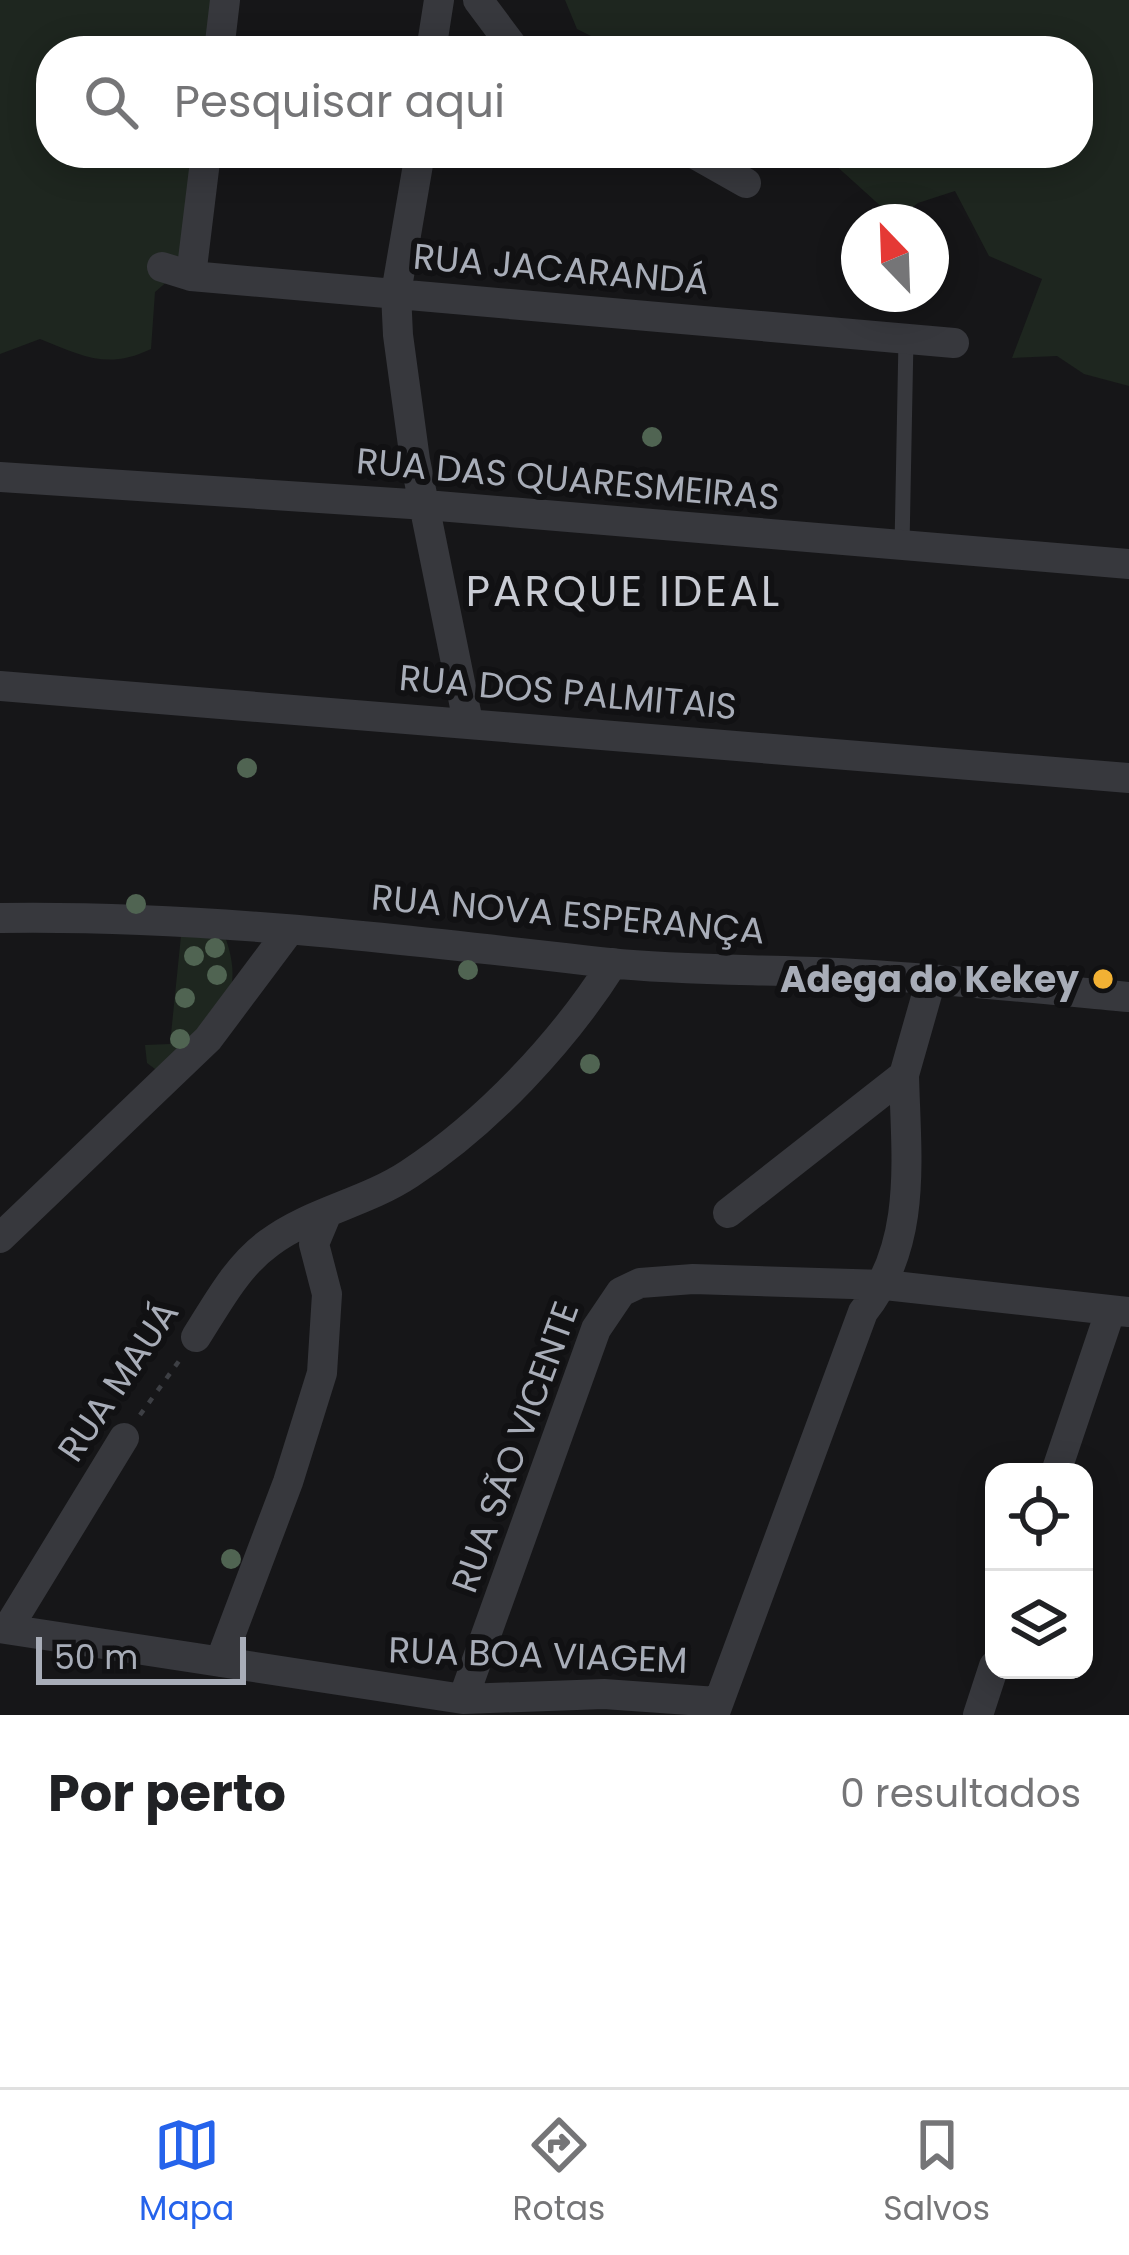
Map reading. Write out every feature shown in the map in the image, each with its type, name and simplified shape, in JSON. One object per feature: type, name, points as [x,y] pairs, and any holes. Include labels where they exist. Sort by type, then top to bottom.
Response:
[{"type":"street","points":[[221,36],[225,0]]},
{"type":"street","points":[[433,36],[439,0]]},
{"type":"street","points":[[478,0],[505,36]]},
{"type":"street","name":"RUA JACARANDÁ","points":[[202,168],[177,272],[954,344]]},
{"type":"street","points":[[417,168],[396,293],[404,386],[468,722]]},
{"type":"street","points":[[720,168],[746,183]]},
{"type":"street","name":"RUA DAS QUARESMEIRAS","points":[[0,477],[426,505],[1129,564]]},
{"type":"street","name":"RUA DOS PALMITAIS","points":[[0,686],[1129,778]]},
{"type":"street","name":"RUA NOVA ESPERANÇA","points":[[0,918],[218,922],[288,932],[414,938],[613,963],[931,980],[1129,997]]},
{"type":"street","points":[[0,1238],[208,1039],[288,932]]},
{"type":"street","name":"RUA MAUÁ","points":[[196,1337],[250,1258],[272,1240],[382,1191],[468,1128],[555,1037],[613,963]]},
{"type":"street","points":[[716,1708],[863,1312],[885,1285],[899,1253],[908,1172],[904,1075],[931,980]]},
{"type":"street","points":[[728,1213],[904,1075]]},
{"type":"street","points":[[220,1662],[288,1482],[322,1373],[327,1294],[314,1244],[327,1213]]},
{"type":"street","name":"RUA SÃO VICENTE","points":[[463,1699],[596,1329],[621,1292],[640,1283],[693,1279],[885,1285]]},
{"type":"street","points":[[885,1285],[1120,1312],[1060,1463]]},
{"type":"street","name":"RUA MAUÁ","points":[[4,1628],[124,1438]]},
{"type":"street","name":"RUA BOA VIAGEM","points":[[4,1628],[463,1699],[604,1694],[716,1708]]},
{"type":"street","points":[[978,1715],[990,1679]]},
{"type":"lane","points":[[902,546],[906,339]]},
{"type":"path","name":"RUA MAUÁ","points":[[124,1438],[196,1337]]},
{"type":"shaded area","points":[[0,0],[224,0],[218,36],[36,36],[36,168],[196,168],[184,267],[155,292],[151,349],[108,360],[40,339],[0,354]]},
{"type":"shaded area","points":[[565,0],[1129,0],[1129,386],[1084,374],[1057,356],[1012,358],[1042,279],[989,256],[955,191],[917,204],[878,204],[839,168],[1093,168],[1093,36],[591,36],[577,29]]},
{"type":"shaded area","points":[[182,926],[225,937],[232,981],[219,1015],[159,1072],[147,1063],[145,1045],[170,1044]]},
{"type":"place","name":"Adega do Kekey","points":[[1103,979]]},
{"type":"district","name":"PARQUE IDEAL","points":[[624,591]]}]
